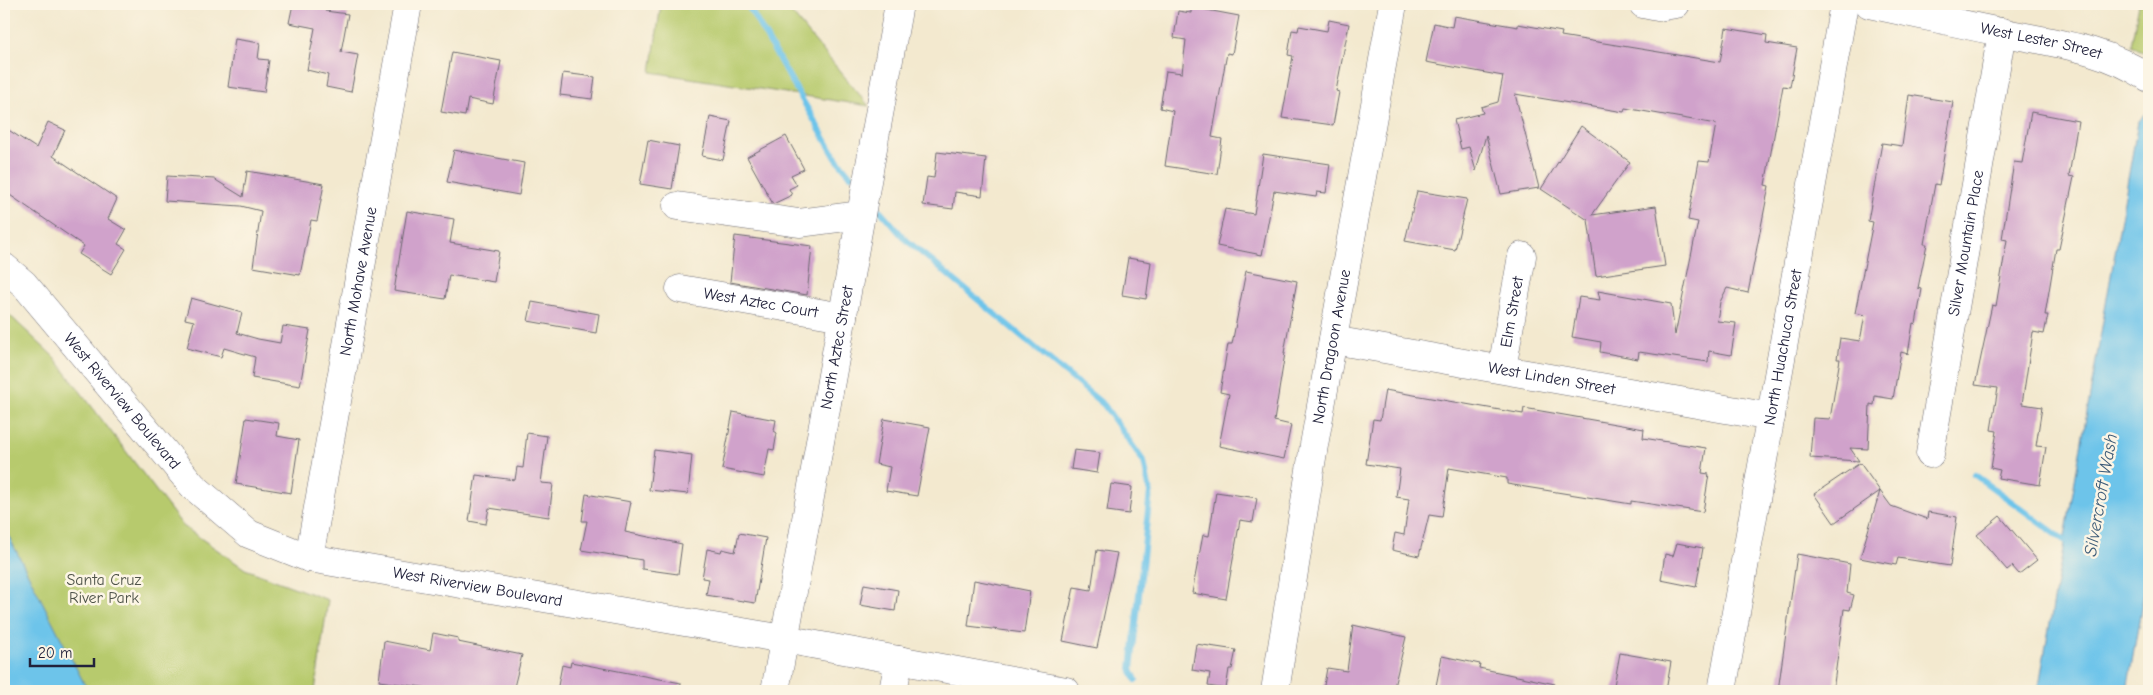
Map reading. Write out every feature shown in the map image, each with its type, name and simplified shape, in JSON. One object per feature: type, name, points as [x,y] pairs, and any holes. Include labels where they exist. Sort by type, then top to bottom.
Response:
[{"type":"street","name":"North Mohave Avenue","points":[[309,558],[408,4]]},
{"type":"street","name":"North Aztec Street","points":[[775,691],[899,4]]},
{"type":"street","name":"North Dragoon Avenue","points":[[1275,691],[1333,340],[1393,4]]},
{"type":"street","points":[[1643,4],[1658,7],[1676,4]]},
{"type":"street","name":"North Huachuca Street","points":[[1722,691],[1844,4]]},
{"type":"street","name":"West Lester Street","points":[[1869,4],[2074,45],[2136,69],[2149,78]]},
{"type":"street","name":"Silver Mountain Place","points":[[1930,454],[2002,32]]},
{"type":"street","points":[[676,206],[799,223],[824,222],[861,215]]},
{"type":"street","name":"Elm Street","points":[[1502,369],[1522,256]]},
{"type":"street","name":"West Riverview Boulevard","points":[[4,267],[24,284],[193,486],[249,534],[309,558],[784,639],[1066,691]]},
{"type":"street","name":"West Aztec Court","points":[[680,289],[843,317]]},
{"type":"street","name":"West Linden Street","points":[[1333,340],[1771,417]]},
{"type":"street","points":[[893,691],[899,660]]},
{"type":"green space","points":[[661,4],[784,4],[869,106],[651,72]]},
{"type":"green space","points":[[2139,4],[2149,4],[2149,55],[2131,45]]},
{"type":"green space","name":"Santa Cruz River Park","points":[[4,310],[54,357],[183,526],[245,569],[328,600],[315,691],[4,691]]},
{"type":"water","name":"Silvercroft Wash","points":[[2149,110],[2149,562],[2127,691],[2038,691],[2138,122]]},
{"type":"water","points":[[4,527],[88,691],[4,691]]},
{"type":"building","points":[[293,4],[327,4],[325,11],[348,14],[341,52],[358,55],[351,92],[326,87],[328,75],[307,70],[315,28],[289,23]]},
{"type":"building","points":[[1191,7],[1239,16],[1232,54],[1227,53],[1212,137],[1222,139],[1217,174],[1165,166],[1173,111],[1160,108],[1166,71],[1182,73],[1186,40],[1174,38],[1178,11],[1191,13]]},
{"type":"building","points":[[1454,16],[1518,27],[1518,24],[1562,32],[1561,36],[1720,62],[1726,28],[1767,35],[1766,43],[1797,48],[1790,87],[1783,86],[1765,185],[1769,186],[1748,293],[1727,288],[1720,302],[1717,321],[1736,323],[1731,355],[1709,351],[1708,362],[1639,352],[1638,359],[1600,352],[1601,342],[1572,337],[1579,297],[1600,300],[1598,291],[1671,304],[1675,335],[1698,222],[1688,220],[1699,161],[1709,162],[1716,124],[1625,108],[1624,112],[1515,94],[1539,188],[1501,194],[1486,135],[1476,171],[1469,147],[1461,149],[1454,120],[1483,113],[1481,107],[1498,102],[1503,76],[1426,62],[1434,23],[1452,27]]},
{"type":"building","points":[[1329,20],[1349,24],[1336,91],[1339,92],[1333,125],[1282,118],[1293,56],[1288,55],[1292,30],[1298,31],[1299,26],[1327,31]]},
{"type":"building","points":[[235,39],[260,43],[258,59],[269,60],[264,92],[228,87]]},
{"type":"building","points":[[452,52],[501,61],[493,104],[468,99],[465,116],[441,112]]},
{"type":"building","points":[[563,73],[595,77],[592,99],[560,95]]},
{"type":"building","points":[[1909,95],[1953,102],[1939,185],[1935,184],[1924,244],[1927,244],[1918,288],[1922,289],[1916,324],[1913,323],[1908,354],[1901,352],[1893,399],[1875,396],[1874,405],[1870,404],[1868,449],[1850,448],[1859,461],[1810,458],[1813,418],[1830,419],[1840,359],[1837,359],[1840,338],[1860,341],[1865,315],[1855,313],[1873,222],[1868,221],[1882,143],[1902,146]]},
{"type":"building","points":[[2031,112],[2078,121],[2069,176],[2074,177],[2059,249],[2056,249],[2045,315],[2048,315],[2044,334],[2033,332],[2022,404],[2042,407],[2036,446],[2046,447],[2040,485],[1998,478],[2000,470],[1991,468],[1997,431],[1991,430],[1998,388],[1975,385],[1992,305],[1996,306],[2007,240],[2002,239],[2014,162],[2022,163]]},
{"type":"building","points":[[710,117],[731,121],[723,160],[702,156]]},
{"type":"building","points":[[48,122],[65,130],[53,156],[117,199],[108,219],[126,230],[118,244],[126,249],[111,274],[79,254],[84,246],[4,191],[4,127],[36,148]]},
{"type":"building","points":[[1581,126],[1630,162],[1592,215],[1656,206],[1665,266],[1596,276],[1588,220],[1541,189]]},
{"type":"building","points":[[786,136],[804,169],[791,175],[797,185],[789,189],[792,195],[773,204],[747,157]]},
{"type":"building","points":[[648,140],[679,146],[672,189],[640,184]]},
{"type":"building","points":[[454,150],[524,163],[519,195],[447,182]]},
{"type":"building","points":[[937,152],[986,158],[982,196],[955,192],[953,209],[923,205],[927,177],[934,178]]},
{"type":"building","points":[[1263,154],[1330,164],[1326,193],[1317,192],[1316,197],[1274,191],[1262,255],[1217,246],[1225,209],[1254,214]]},
{"type":"building","points":[[247,171],[324,184],[317,221],[311,220],[300,275],[253,267],[261,211],[241,206],[165,201],[167,176],[214,179],[243,197]]},
{"type":"building","points":[[1417,191],[1467,199],[1455,250],[1405,241]]},
{"type":"building","points":[[407,211],[454,219],[450,243],[499,251],[494,282],[449,275],[445,299],[394,291]]},
{"type":"building","points":[[735,236],[812,246],[807,295],[730,282]]},
{"type":"building","points":[[1128,258],[1151,262],[1146,299],[1122,295]]},
{"type":"building","points":[[1246,271],[1297,281],[1274,421],[1291,425],[1284,459],[1219,446],[1229,394],[1220,392],[1228,344],[1232,344]]},
{"type":"building","points":[[191,298],[242,312],[237,333],[258,339],[280,343],[283,326],[310,330],[300,386],[252,378],[255,357],[224,348],[221,357],[187,348],[194,321],[185,319]]},
{"type":"building","points":[[532,302],[599,314],[596,333],[528,321]]},
{"type":"building","points":[[1385,390],[1523,414],[1524,408],[1644,429],[1643,438],[1706,448],[1702,473],[1709,474],[1703,512],[1631,501],[1631,504],[1507,484],[1507,478],[1449,468],[1442,517],[1429,515],[1419,556],[1392,550],[1395,533],[1404,535],[1409,499],[1396,497],[1400,469],[1366,464],[1373,419],[1380,420]]},
{"type":"building","points":[[733,412],[776,420],[774,431],[777,433],[774,450],[769,449],[764,477],[722,469]]},
{"type":"building","points":[[246,418],[279,423],[277,436],[299,440],[291,493],[236,484]]},
{"type":"building","points":[[884,419],[930,427],[917,496],[886,491],[890,467],[876,464]]},
{"type":"building","points":[[527,433],[547,436],[541,483],[553,484],[549,517],[489,508],[486,524],[469,521],[476,475],[515,480],[517,467],[523,468]]},
{"type":"building","points":[[654,450],[692,455],[688,494],[649,490]]},
{"type":"building","points":[[1074,450],[1100,453],[1097,473],[1071,469]]},
{"type":"building","points":[[1860,463],[1880,491],[1834,523],[1814,494]]},
{"type":"building","points":[[1111,484],[1132,487],[1129,514],[1107,511]]},
{"type":"building","points":[[1880,491],[1891,506],[1927,519],[1928,512],[1957,517],[1950,566],[1898,558],[1896,565],[1860,558]]},
{"type":"building","points":[[1216,492],[1257,498],[1253,522],[1240,520],[1226,599],[1192,593],[1203,535],[1209,536]]},
{"type":"building","points":[[586,494],[631,502],[625,532],[682,544],[678,574],[642,569],[642,560],[581,550],[587,521],[582,521]]},
{"type":"building","points":[[2000,516],[2037,560],[2019,574],[2012,566],[2007,570],[1977,535]]},
{"type":"building","points":[[739,533],[766,538],[755,603],[706,595],[709,579],[702,578],[707,549],[721,552],[722,549],[735,552]]},
{"type":"building","points":[[1677,543],[1703,548],[1696,587],[1661,580],[1665,554],[1673,556]]},
{"type":"building","points":[[1097,550],[1117,553],[1097,648],[1063,641],[1074,587],[1091,590]]},
{"type":"building","points":[[1797,554],[1850,564],[1847,593],[1854,595],[1850,610],[1844,609],[1833,691],[1778,691]]},
{"type":"building","points":[[974,580],[1030,591],[1024,633],[968,626]]},
{"type":"building","points":[[864,584],[898,590],[895,611],[860,605]]},
{"type":"building","points":[[1353,625],[1406,637],[1393,691],[1323,691],[1327,668],[1347,671]]},
{"type":"building","points":[[433,633],[458,638],[458,642],[522,655],[513,691],[451,691],[379,681],[384,641],[430,650]]},
{"type":"building","points":[[1196,644],[1236,650],[1232,669],[1229,669],[1226,689],[1208,686],[1210,673],[1192,670]]},
{"type":"building","points":[[1620,653],[1671,662],[1666,691],[1613,691]]},
{"type":"building","points":[[1442,656],[1480,664],[1479,668],[1555,684],[1554,691],[1435,691]]},
{"type":"building","points":[[571,662],[681,683],[680,691],[557,691],[562,665],[570,667]]},
{"type":"waterway","points":[[747,4],[836,158],[851,176]]},
{"type":"waterway","points":[[878,208],[905,239],[1104,405],[1144,462],[1150,492],[1131,669],[1136,680]]},
{"type":"waterway","points":[[1975,475],[2071,545]]}]
